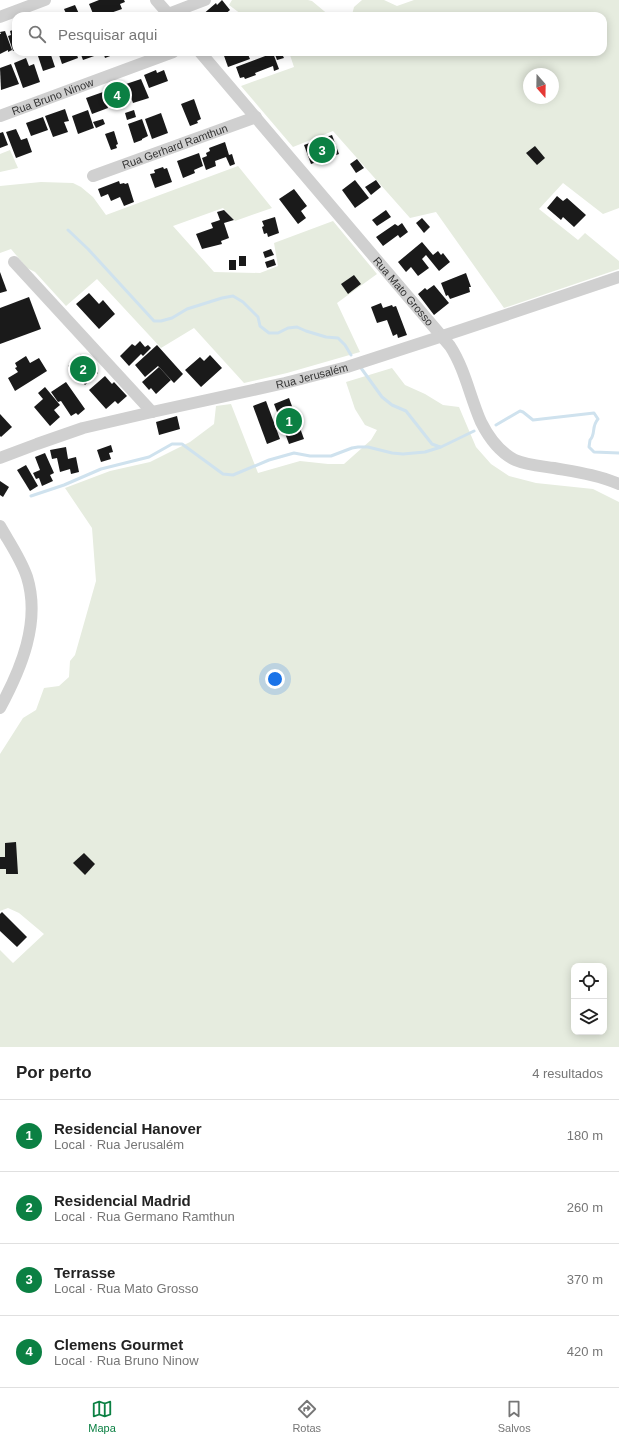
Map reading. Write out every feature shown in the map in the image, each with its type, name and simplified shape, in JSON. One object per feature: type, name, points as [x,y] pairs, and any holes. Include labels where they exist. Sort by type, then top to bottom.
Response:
[{"type":"street","points":[[13,12],[45,0]]},
{"type":"street","points":[[156,0],[166,12]]},
{"type":"street","points":[[176,12],[205,0]]},
{"type":"street","points":[[0,17],[12,12]]},
{"type":"street","name":"Rua Bruno Ninow","points":[[0,116],[162,56]]},
{"type":"street","name":"Rua Mato Grosso","points":[[203,56],[443,336],[456,354],[482,423],[492,441],[503,452],[516,460],[536,466],[597,476],[619,484]]},
{"type":"street","name":"Rua Gerhard Ramthun","points":[[94,176],[256,117]]},
{"type":"street","points":[[14,262],[152,412]]},
{"type":"street","name":"Rua Jerusalém","points":[[0,458],[84,428],[313,376],[443,336],[619,277]]},
{"type":"street","points":[[0,526],[27,578],[32,604],[31,630],[22,660],[11,688],[0,708]]},
{"type":"shaded area","points":[[232,0],[308,0],[312,1],[325,12],[238,12],[229,5]]},
{"type":"shaded area","points":[[362,0],[384,0],[397,6],[414,0],[619,0],[619,208],[603,214],[563,183],[539,209],[578,240],[585,233],[619,261],[619,269],[504,308],[436,212],[410,218],[333,131],[293,147],[241,86],[294,67],[290,56],[607,56],[607,12],[353,12],[354,7]]},
{"type":"shaded area","points":[[10,150],[18,168],[0,172],[0,154]]},
{"type":"shaded area","points":[[238,166],[272,208],[235,221],[223,208],[173,226],[214,272],[260,273],[278,266],[274,243],[333,221],[377,274],[337,303],[360,352],[287,373],[244,383],[194,328],[161,348],[97,279],[66,306],[35,272],[27,268],[11,249],[0,253],[0,186],[41,182],[73,183],[81,187],[93,197],[106,215]]},
{"type":"shaded area","points":[[392,368],[405,385],[425,394],[443,405],[459,407],[476,447],[491,464],[509,476],[536,483],[593,489],[619,502],[619,1047],[0,1047],[0,950],[13,963],[44,934],[19,913],[8,908],[0,911],[0,754],[23,718],[36,710],[44,688],[59,686],[69,677],[70,661],[75,655],[96,581],[92,528],[65,488],[110,471],[150,462],[190,442],[214,424],[216,406],[231,404],[258,473],[300,461],[344,464],[371,440],[377,430],[365,425],[355,409],[346,382]]},
{"type":"building","points":[[99,0],[124,0],[125,2],[120,4],[122,9],[113,12],[92,12],[89,4]]},
{"type":"building","points":[[222,0],[230,10],[228,12],[206,12],[216,3],[217,5]]},
{"type":"building","points":[[75,5],[78,12],[65,12],[64,9]]},
{"type":"building","points":[[12,30],[12,48],[8,36],[11,35],[10,31]]},
{"type":"building","points":[[5,31],[12,50],[8,52],[8,50],[0,54],[0,32]]},
{"type":"building","points":[[38,56],[51,56],[55,67],[43,71]]},
{"type":"building","points":[[59,56],[77,56],[78,58],[62,64]]},
{"type":"building","points":[[82,56],[94,56],[83,60]]},
{"type":"building","points":[[224,56],[249,56],[250,59],[228,67]]},
{"type":"building","points":[[265,56],[274,56],[279,69],[274,71],[273,66],[255,73],[256,75],[245,79],[244,77],[240,78],[236,67]]},
{"type":"building","points":[[276,56],[283,56],[284,58],[277,60]]},
{"type":"building","points":[[26,58],[29,66],[34,64],[40,82],[23,88],[14,63]]},
{"type":"building","points":[[11,64],[19,84],[1,90],[0,68]]},
{"type":"building","points":[[156,70],[157,73],[164,70],[168,81],[149,88],[144,75]]},
{"type":"building","points":[[141,79],[149,98],[133,103],[126,84]]},
{"type":"building","points":[[122,82],[129,102],[117,106],[115,101],[110,103],[105,88]]},
{"type":"building","points":[[103,92],[108,108],[92,114],[86,98]]},
{"type":"building","points":[[194,99],[201,119],[197,121],[198,123],[190,126],[181,104]]},
{"type":"building","points":[[65,109],[69,121],[64,122],[68,132],[53,137],[45,116]]},
{"type":"building","points":[[88,110],[94,128],[78,134],[72,116]]},
{"type":"building","points":[[134,110],[136,117],[127,120],[125,113]]},
{"type":"building","points":[[161,113],[168,133],[152,139],[145,119]]},
{"type":"building","points":[[43,117],[48,130],[31,136],[26,123]]},
{"type":"building","points":[[103,119],[105,124],[96,128],[93,122]]},
{"type":"building","points":[[142,119],[148,136],[134,143],[128,124]]},
{"type":"building","points":[[16,129],[21,140],[27,138],[32,152],[16,158],[6,132]]},
{"type":"building","points":[[114,131],[118,144],[116,145],[117,148],[111,150],[105,134]]},
{"type":"building","points":[[3,132],[8,145],[0,148],[0,133]]},
{"type":"building","points":[[332,135],[339,154],[311,164],[304,145]]},
{"type":"building","points":[[225,142],[229,155],[232,154],[235,164],[230,166],[226,157],[215,161],[216,166],[206,170],[202,158],[207,156],[206,153],[210,151],[209,148]]},
{"type":"building","points":[[535,146],[545,158],[537,165],[526,153]]},
{"type":"building","points":[[199,153],[203,166],[194,170],[195,173],[183,178],[177,161]]},
{"type":"building","points":[[357,159],[364,168],[356,173],[350,164]]},
{"type":"building","points":[[163,167],[164,169],[167,168],[172,182],[155,188],[150,174],[155,173],[154,170]]},
{"type":"building","points":[[355,180],[369,198],[355,208],[342,190]]},
{"type":"building","points":[[376,180],[381,187],[371,195],[365,187]]},
{"type":"building","points":[[119,181],[120,184],[128,183],[134,202],[124,206],[120,197],[111,201],[108,194],[101,197],[98,189]]},
{"type":"building","points":[[294,189],[307,206],[301,211],[306,218],[298,224],[279,199]]},
{"type":"building","points":[[557,196],[563,201],[567,198],[586,215],[574,227],[563,217],[561,220],[547,208]]},
{"type":"building","points":[[224,210],[234,220],[224,223],[229,238],[221,241],[222,244],[202,249],[196,234],[213,228],[211,223],[220,220],[217,212]]},
{"type":"building","points":[[386,210],[391,217],[377,226],[372,220]]},
{"type":"building","points":[[275,217],[279,233],[268,237],[267,233],[264,234],[262,227],[264,226],[262,221]]},
{"type":"building","points":[[422,218],[430,227],[424,233],[416,223]]},
{"type":"building","points":[[402,223],[408,232],[400,238],[398,235],[383,246],[376,237],[395,224],[398,226]]},
{"type":"building","points":[[422,242],[433,255],[438,251],[441,255],[443,253],[450,262],[439,271],[426,255],[422,259],[429,268],[418,276],[411,267],[406,272],[398,262]]},
{"type":"building","points":[[271,249],[274,255],[265,258],[263,252]]},
{"type":"building","points":[[239,256],[246,256],[246,266],[239,266]]},
{"type":"building","points":[[274,259],[276,265],[267,268],[265,262]]},
{"type":"building","points":[[229,260],[236,260],[236,270],[229,270]]},
{"type":"building","points":[[0,272],[7,291],[0,293]]},
{"type":"building","points":[[466,273],[471,287],[469,287],[470,292],[450,299],[448,295],[446,296],[441,283]]},
{"type":"building","points":[[354,275],[361,284],[348,294],[341,284]]},
{"type":"building","points":[[434,285],[449,303],[434,315],[418,294],[425,288],[427,290]]},
{"type":"building","points":[[89,293],[99,304],[103,300],[115,314],[99,329],[76,304]]},
{"type":"building","points":[[29,297],[41,329],[0,344],[0,308]]},
{"type":"building","points":[[381,303],[383,308],[392,305],[393,307],[396,306],[407,335],[398,338],[397,334],[393,336],[387,320],[377,323],[371,307]]},
{"type":"building","points":[[140,341],[145,347],[148,345],[151,348],[143,356],[141,354],[129,366],[120,356],[132,344],[135,346]]},
{"type":"building","points":[[157,345],[183,374],[174,383],[158,366],[145,377],[135,365]]},
{"type":"building","points":[[81,354],[98,373],[85,385],[68,366]]},
{"type":"building","points":[[210,355],[222,368],[201,387],[185,370],[200,357],[204,361]]},
{"type":"building","points":[[26,356],[30,363],[39,358],[47,371],[15,391],[8,378],[18,372],[15,368],[17,367],[15,363]]},
{"type":"building","points":[[159,367],[171,380],[156,394],[151,388],[149,390],[142,382]]},
{"type":"building","points":[[105,376],[112,384],[114,382],[127,396],[118,404],[115,401],[106,409],[89,390]]},
{"type":"building","points":[[66,382],[85,409],[78,415],[76,413],[71,416],[61,401],[58,402],[51,392]]},
{"type":"building","points":[[45,387],[60,405],[54,410],[60,417],[50,426],[34,407],[43,399],[38,393]]},
{"type":"building","points":[[289,398],[304,439],[289,444],[274,404]]},
{"type":"building","points":[[266,401],[280,439],[267,444],[253,406]]},
{"type":"building","points":[[0,414],[12,427],[1,437],[0,436]]},
{"type":"building","points":[[177,416],[180,429],[159,435],[156,422]]},
{"type":"building","points":[[111,445],[113,452],[109,453],[111,459],[101,462],[97,450]]},
{"type":"building","points":[[66,447],[68,459],[76,457],[79,472],[71,474],[70,469],[60,472],[57,458],[52,459],[50,450]]},
{"type":"building","points":[[45,453],[54,473],[50,475],[53,481],[42,486],[39,478],[36,479],[33,473],[40,470],[35,457]]},
{"type":"building","points":[[26,465],[38,486],[30,491],[17,470]]},
{"type":"building","points":[[0,481],[9,487],[3,497],[0,495]]},
{"type":"building","points":[[16,842],[18,874],[6,874],[6,869],[0,869],[0,857],[5,857],[5,843]]},
{"type":"building","points":[[84,853],[95,864],[85,875],[73,863]]},
{"type":"building","points":[[2,912],[27,937],[17,947],[0,931],[0,914]]},
{"type":"waterway","points":[[68,230],[88,249],[154,321],[172,318],[187,309],[233,296],[243,302],[258,317],[260,326],[269,333],[278,333],[288,328],[297,327],[326,337],[338,338],[345,345],[351,355]]},
{"type":"waterway","points":[[361,368],[382,397],[392,405],[406,411],[432,444],[440,447]]},
{"type":"waterway","points":[[496,425],[520,411],[533,420],[594,413],[598,419],[589,447],[594,452],[619,453]]},
{"type":"waterway","points":[[31,496],[64,485],[101,469],[149,457],[172,444],[182,444],[223,474],[233,475],[269,460],[294,453],[310,456],[331,456],[358,447],[368,447],[403,454],[425,452],[441,447],[474,431]]},
{"type":"place","name":"Clemens Gourmet","points":[[117,95]]},
{"type":"place","name":"Terrasse","points":[[322,150]]},
{"type":"place","name":"Residencial Madrid","points":[[83,369]]},
{"type":"place","name":"Residencial Hanover","points":[[289,421]]}]
